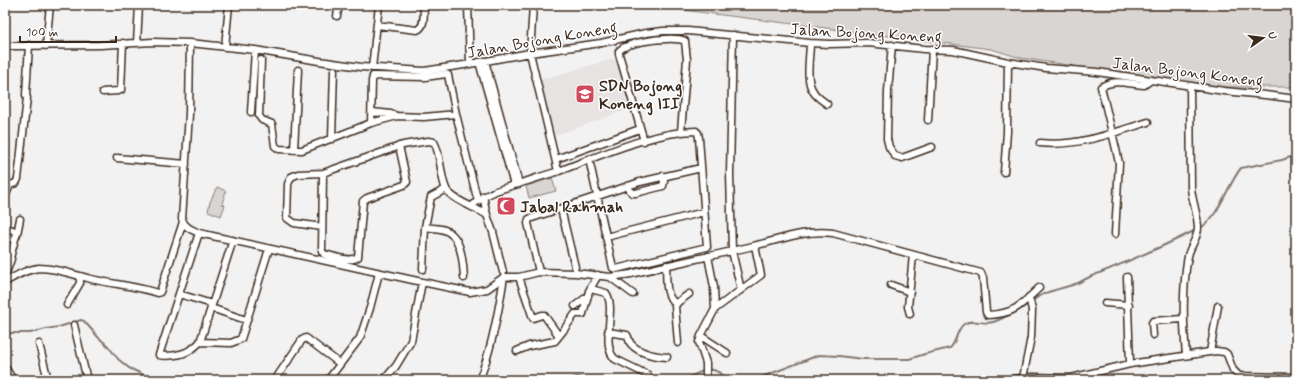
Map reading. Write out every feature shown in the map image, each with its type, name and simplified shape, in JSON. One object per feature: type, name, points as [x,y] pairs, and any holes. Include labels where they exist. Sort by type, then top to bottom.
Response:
[{"type":"street","points":[[46,46],[50,5]]},
{"type":"street","points":[[137,43],[139,5]]},
{"type":"street","points":[[225,47],[228,5]]},
{"type":"street","points":[[337,16],[339,5]]},
{"type":"street","points":[[372,68],[379,5]]},
{"type":"street","points":[[377,25],[417,30],[420,29],[423,25],[424,5]]},
{"type":"street","points":[[468,5],[470,64]]},
{"type":"street","points":[[533,5],[530,54],[558,171]]},
{"type":"street","name":"Jalan Bojong Koneng","points":[[5,46],[190,43],[255,50],[319,62],[372,68],[424,71],[601,44],[646,33],[688,31],[810,43],[868,43],[953,50],[1008,62],[1046,68],[1097,72],[1236,93],[1296,99]]},
{"type":"street","points":[[733,35],[730,174],[732,251],[741,290]]},
{"type":"street","points":[[644,141],[618,54],[622,48],[632,45],[663,39],[677,39],[685,42],[686,60],[681,131]]},
{"type":"street","points":[[103,92],[118,92],[121,90],[123,43]]},
{"type":"street","points":[[5,282],[27,271],[40,268],[138,287],[158,293],[160,292],[183,222],[190,43]]},
{"type":"street","points":[[810,43],[810,86],[815,94],[827,104]]},
{"type":"street","points":[[892,45],[888,91],[887,140],[889,147],[895,156],[902,158],[932,147]]},
{"type":"street","points":[[5,197],[7,184],[16,183],[18,179],[27,98],[29,46]]},
{"type":"street","points":[[928,120],[932,49]]},
{"type":"street","points":[[251,112],[255,50]]},
{"type":"street","points":[[261,60],[259,116],[262,120],[269,122],[273,126],[275,146],[279,149],[294,150],[308,148],[371,123],[397,116]]},
{"type":"street","points":[[482,62],[516,184]]},
{"type":"street","points":[[1004,172],[1007,132],[1008,62]]},
{"type":"street","points":[[294,150],[298,70]]},
{"type":"street","points":[[332,139],[334,70]]},
{"type":"street","points":[[371,123],[373,76],[425,77],[448,75],[476,194],[481,198],[493,232],[503,275],[485,364],[479,380]]},
{"type":"street","points":[[1115,234],[1119,163],[1100,87],[1114,81],[1144,85],[1151,80]]},
{"type":"street","points":[[1186,355],[1183,319],[1184,285],[1188,254],[1196,238],[1198,229],[1191,188],[1190,86]]},
{"type":"street","points":[[372,112],[397,116],[424,117],[456,114]]},
{"type":"street","points":[[1040,143],[1075,143],[1112,134],[1148,122]]},
{"type":"street","points":[[556,159],[637,130]]},
{"type":"street","points":[[472,206],[481,198],[516,184],[558,171],[589,159],[644,141],[681,131],[696,131],[698,133],[707,247],[616,269],[613,268],[589,159]]},
{"type":"street","points":[[322,227],[294,223],[287,218],[288,184],[291,177],[298,174],[323,173],[399,146],[428,141],[434,142],[438,149],[446,189],[456,198],[487,215]]},
{"type":"street","points":[[323,173],[322,251],[324,254],[351,260],[356,259],[358,257],[363,201],[367,198],[404,185],[407,182],[399,146]]},
{"type":"street","points":[[117,158],[186,164]]},
{"type":"street","points":[[539,272],[528,220],[627,186],[663,176],[701,168]]},
{"type":"street","points":[[627,186],[632,193],[663,186],[663,176]]},
{"type":"street","points":[[423,269],[425,228],[431,197],[446,189]]},
{"type":"street","points":[[561,209],[575,267]]},
{"type":"street","points":[[606,237],[704,212]]},
{"type":"street","points":[[5,276],[11,260],[7,257],[17,234],[20,219]]},
{"type":"street","points":[[183,222],[190,230],[199,233],[470,292],[487,289],[503,275],[519,277],[539,272],[610,276],[631,274],[755,246],[794,235],[822,232],[833,233],[982,274],[986,312],[988,315],[1008,313],[1017,308],[1039,288]]},
{"type":"street","points":[[5,227],[17,232]]},
{"type":"street","points":[[425,228],[442,229],[454,237],[458,245],[462,261],[464,278]]},
{"type":"street","points":[[199,233],[159,355],[165,356],[184,354],[200,342],[233,240]]},
{"type":"street","points":[[706,380],[706,362],[700,348],[701,336],[715,309],[761,275],[755,246]]},
{"type":"street","points":[[200,342],[231,343],[241,339],[268,249]]},
{"type":"street","points":[[910,314],[908,307],[913,255]]},
{"type":"street","points":[[708,256],[714,286],[715,309]]},
{"type":"street","points":[[666,265],[668,296],[676,304]]},
{"type":"street","points":[[328,380],[339,363],[360,338],[379,273]]},
{"type":"street","points":[[517,351],[529,346],[555,341],[575,314],[583,314],[590,289],[598,275]]},
{"type":"street","points":[[67,305],[80,283],[78,276]]},
{"type":"street","points":[[610,276],[634,294]]},
{"type":"street","points":[[1127,276],[1130,364]]},
{"type":"street","points":[[519,277],[533,318],[544,315],[559,336]]},
{"type":"street","points":[[384,380],[396,366],[411,341],[422,282]]},
{"type":"street","points":[[891,285],[910,292]]},
{"type":"street","points":[[590,289],[606,293],[610,298],[608,332],[613,357],[648,375]]},
{"type":"street","points":[[179,294],[246,320]]},
{"type":"street","points":[[678,343],[675,308],[676,304],[689,294]]},
{"type":"street","points":[[575,306],[588,296]]},
{"type":"street","points":[[1023,378],[1030,337],[1032,310],[1029,297]]},
{"type":"street","points":[[1105,303],[1129,305]]},
{"type":"street","points":[[1210,352],[1218,306]]},
{"type":"street","points":[[1153,336],[1153,321],[1183,319]]},
{"type":"street","points":[[74,325],[87,380]]},
{"type":"street","points":[[608,332],[627,336],[630,343],[647,354],[667,357]]},
{"type":"street","points":[[701,336],[727,353]]},
{"type":"street","points":[[275,380],[302,340],[306,338],[339,363]]},
{"type":"street","points":[[39,344],[48,380]]},
{"type":"street","points":[[1003,380],[1023,378],[1071,378],[1130,364],[1221,351],[1227,354],[1233,370],[1236,375],[1241,378],[1295,378]]},
{"type":"street","points":[[5,367],[13,380]]},
{"type":"shaded area","points":[[643,5],[1296,5],[1296,87],[1216,87],[1021,58],[991,49]]},
{"type":"shaded area","name":"SDN Bojong Koneng III","points":[[616,58],[632,108],[554,136],[540,80]]},
{"type":"shaded area","points":[[552,178],[556,191],[529,198],[526,186]]},
{"type":"shaded area","points":[[217,187],[226,191],[222,204],[225,205],[221,216],[208,211],[210,202]]},
{"type":"waterway","points":[[1200,228],[1212,217],[1241,168],[1282,160],[1296,155]]},
{"type":"waterway","points":[[1032,301],[1043,294],[1078,283],[1196,230]]},
{"type":"waterway","points":[[1019,310],[1028,304]]},
{"type":"waterway","points":[[754,380],[819,355],[863,359],[909,359],[950,348],[954,343],[959,329],[967,322],[989,323],[1013,313]]},
{"type":"waterway","points":[[5,333],[30,333],[59,327],[81,320],[84,321],[108,346],[118,359],[129,368],[144,375],[174,380]]},
{"type":"waterway","points":[[684,380],[705,370],[714,370],[729,380]]},
{"type":"waterway","points":[[567,380],[577,377],[589,380]]},
{"type":"waterway","points":[[195,380],[208,380]]},
{"type":"place","name":"SDN Bojong Koneng III","points":[[585,94]]},
{"type":"place","name":"Jabal Rahmah","points":[[506,206]]}]
